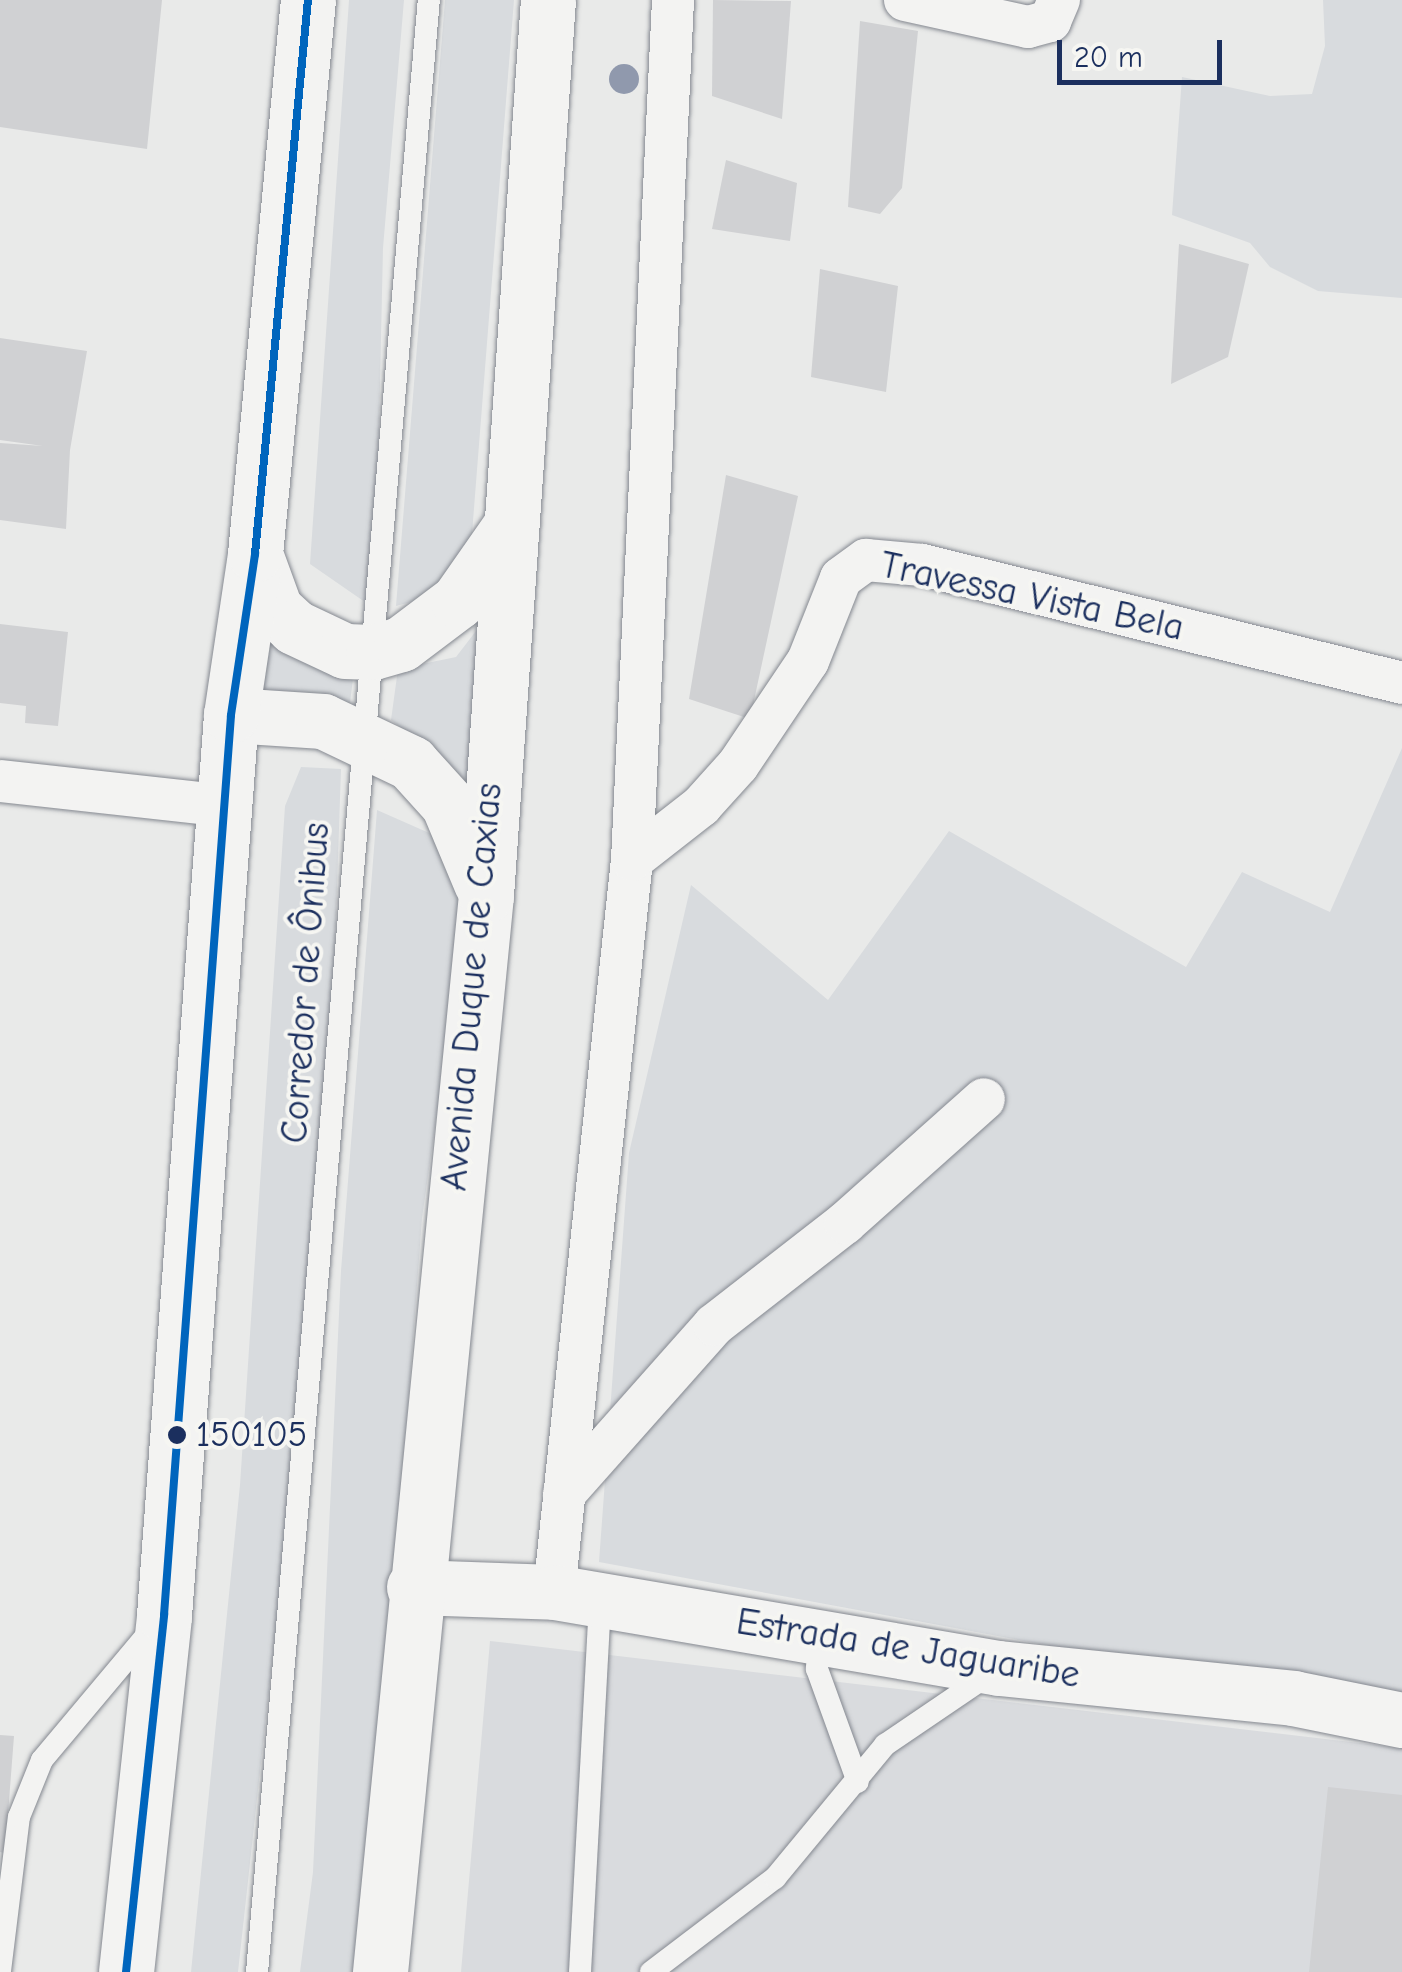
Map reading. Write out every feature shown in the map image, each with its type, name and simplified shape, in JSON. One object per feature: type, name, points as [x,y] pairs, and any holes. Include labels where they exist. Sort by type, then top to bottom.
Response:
[{"type":"main road","points":[[126,1972],[164,1615],[228,806],[231,715],[254,554],[308,0]]},
{"type":"main road","name":"Avenida Duque de Caxias","points":[[380,1972],[414,1588],[486,895],[497,685],[515,519],[548,0]]},
{"type":"main road","points":[[254,554],[275,609],[294,627],[346,651],[373,652],[401,644],[458,602],[515,519]]},
{"type":"main road","points":[[231,715],[323,721],[360,735],[411,763],[448,804],[486,895]]},
{"type":"main road","name":"Estrada de Jaguaribe","points":[[414,1588],[577,1596],[999,1668],[1293,1698],[1402,1720]]},
{"type":"street","points":[[577,1596],[564,1494],[632,860],[673,0]]},
{"type":"street","points":[[905,0],[1028,28],[1050,21],[1059,0]]},
{"type":"street","name":"Travessa Vista Bela","points":[[632,860],[701,806],[738,765],[808,661],[841,578],[866,560],[922,565],[1402,683]]},
{"type":"street","points":[[0,780],[228,806]]},
{"type":"street","points":[[564,1494],[714,1324],[846,1222],[984,1099]]},
{"type":"lane","name":"Corredor de Ônibus","points":[[257,1972],[360,735],[373,652],[429,0]]},
{"type":"lane","points":[[577,1596],[580,1972]]},
{"type":"lane","points":[[0,1972],[3,1889],[19,1817],[42,1760],[164,1615]]},
{"type":"lane","points":[[820,1637],[817,1669],[858,1782]]},
{"type":"lane","points":[[651,1972],[775,1878],[885,1746],[999,1668]]},
{"type":"shaded area","points":[[349,0],[404,0],[383,248],[375,609],[310,564]]},
{"type":"shaded area","points":[[445,0],[514,0],[470,559],[418,600],[396,606]]},
{"type":"shaded area","points":[[1323,0],[1402,0],[1402,298],[1318,291],[1270,267],[1250,243],[1172,215],[1182,77],[1270,96],[1312,94],[1325,46]]},
{"type":"shaded area","points":[[506,592],[490,826],[423,745],[391,720],[398,669],[456,657]]},
{"type":"shaded area","points":[[262,621],[354,670],[349,711],[252,691]]},
{"type":"shaded area","points":[[1402,748],[1402,1711],[599,1562],[629,1153],[691,885],[828,1000],[949,831],[1186,967],[1242,872],[1330,912]]},
{"type":"shaded area","points":[[301,767],[341,769],[328,1152],[238,1972],[191,1972],[240,1485],[285,806]]},
{"type":"shaded area","points":[[377,810],[454,844],[461,944],[422,1218],[366,1972],[300,1972],[313,1872],[341,1271]]},
{"type":"shaded area","points":[[490,1641],[1402,1748],[1402,1972],[461,1972]]},
{"type":"building","points":[[0,0],[162,0],[147,149],[0,127]]},
{"type":"building","points":[[713,0],[791,1],[782,119],[712,96]]},
{"type":"building","points":[[860,21],[918,31],[902,188],[880,214],[848,207]]},
{"type":"building","points":[[726,160],[797,183],[790,241],[712,229]]},
{"type":"building","points":[[1179,244],[1249,264],[1228,357],[1171,384]]},
{"type":"building","points":[[820,269],[898,286],[886,392],[811,377]]},
{"type":"building","points":[[0,338],[87,351],[70,450],[66,529],[0,520],[0,443],[43,446],[0,440]]},
{"type":"building","points":[[726,475],[798,496],[750,719],[689,699]]},
{"type":"building","points":[[0,624],[68,632],[58,726],[25,723],[26,706],[0,703]]},
{"type":"building","points":[[0,1735],[14,1736],[5,1853],[0,1852]]},
{"type":"building","points":[[1328,1787],[1402,1795],[1402,1972],[1309,1972]]},
{"type":"transit line","points":[[126,1972],[164,1615],[231,715],[255,554],[308,0]]},
{"type":"place","name":"150105","points":[[177,1435]]}]
